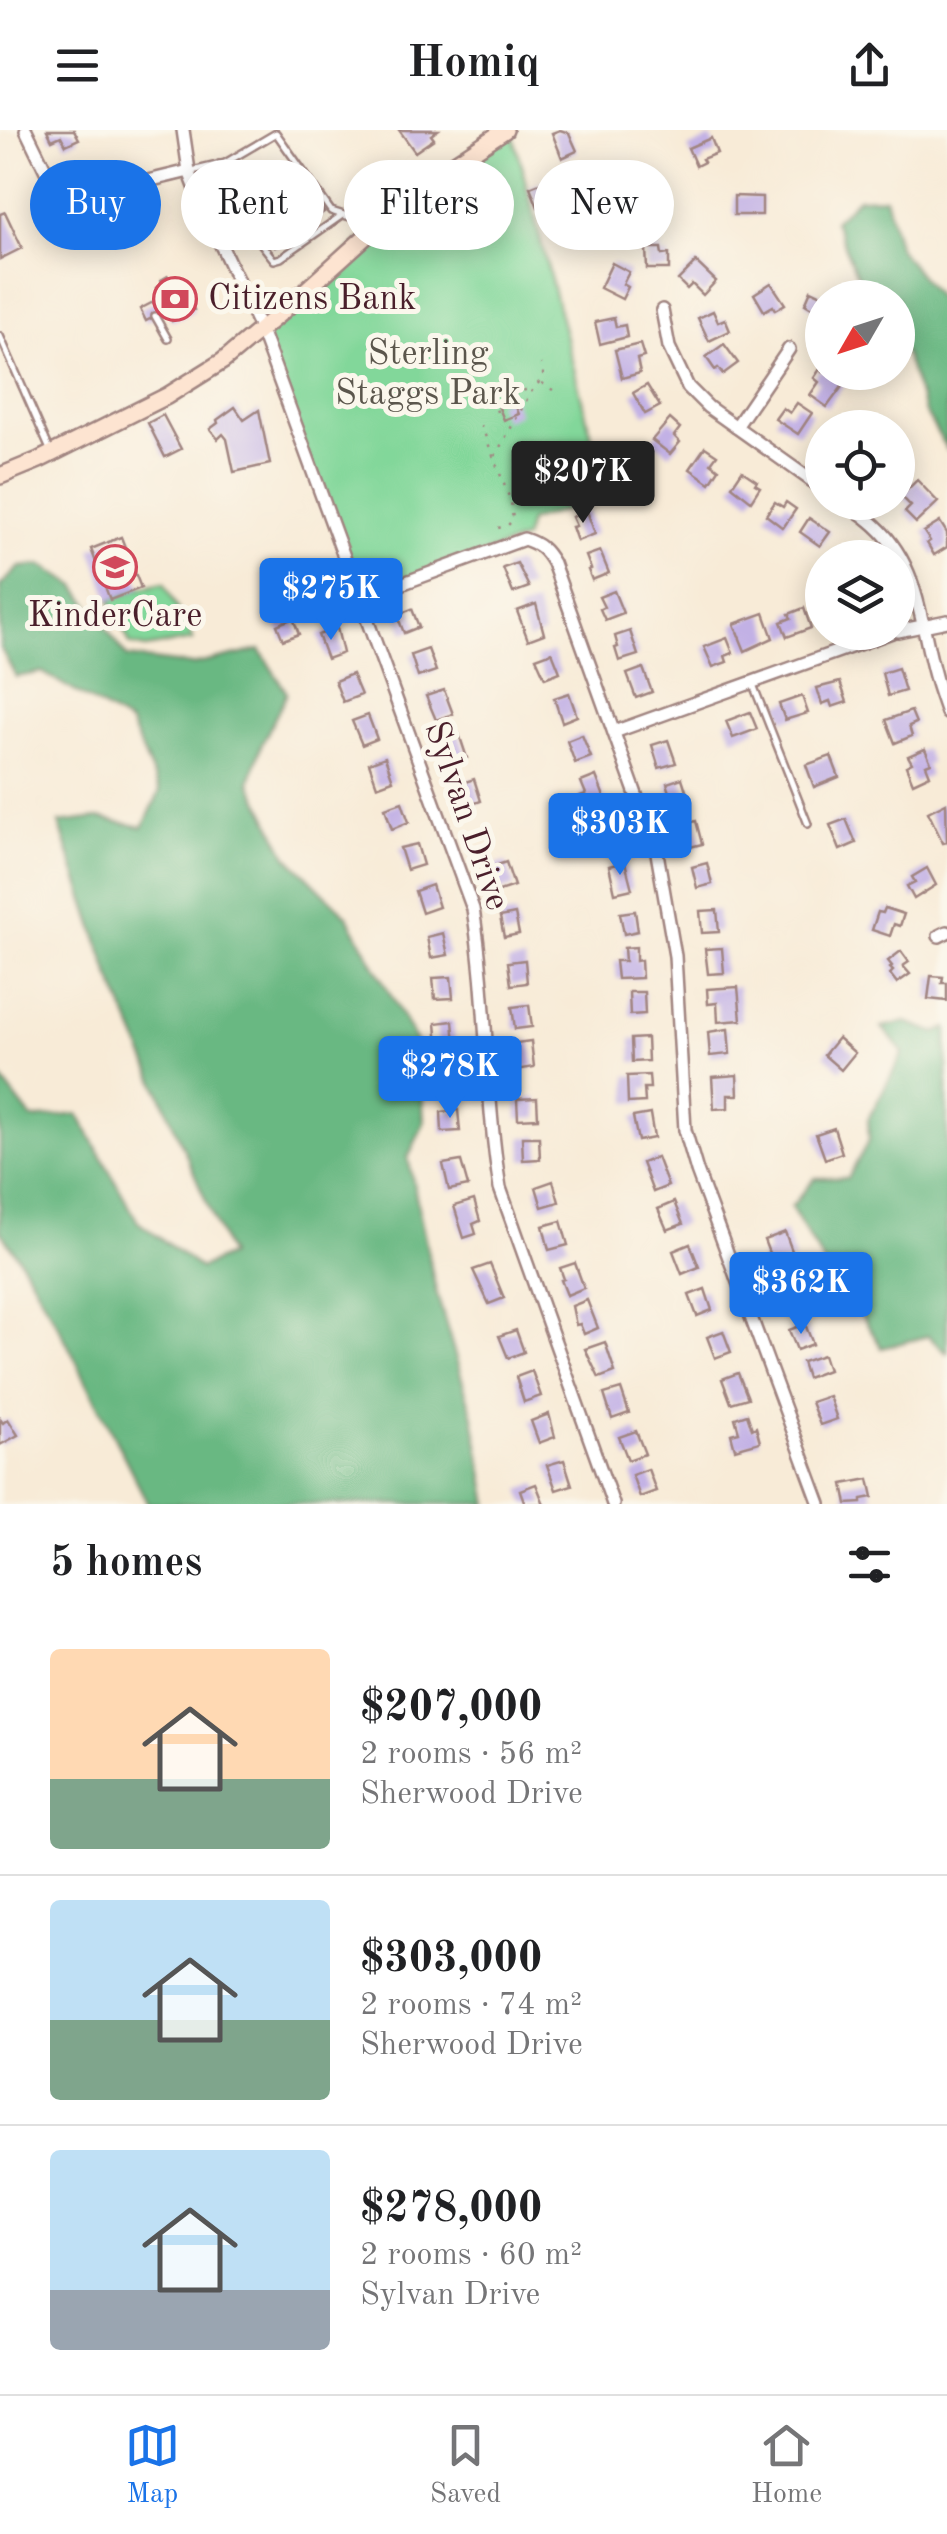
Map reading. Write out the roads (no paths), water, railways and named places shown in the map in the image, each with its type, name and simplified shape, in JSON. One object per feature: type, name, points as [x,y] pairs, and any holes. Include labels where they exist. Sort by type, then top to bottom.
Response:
[{"type":"main road","points":[[459,160],[505,130]]},
{"type":"main road","points":[[0,476],[52,454],[223,361],[350,250]]},
{"type":"street","points":[[26,130],[61,202],[181,174]]},
{"type":"street","name":"Sylvan Drive","points":[[183,130],[188,160]]},
{"type":"street","name":"Sylvan Drive","points":[[223,250],[260,330],[473,909],[492,1140],[500,1188],[613,1504]]},
{"type":"street","points":[[662,310],[669,348],[688,387],[708,407],[805,476]]},
{"type":"street","points":[[736,427],[789,348]]},
{"type":"street","points":[[870,520],[901,556],[911,575],[947,713]]},
{"type":"street","points":[[360,599],[524,539],[546,550],[553,563],[657,853],[674,956],[685,1130],[820,1504]]},
{"type":"street","points":[[915,627],[947,621]]},
{"type":"street","points":[[614,732],[844,650]]},
{"type":"lane","points":[[231,160],[276,132],[295,160]]},
{"type":"lane","points":[[324,201],[331,211],[343,215]]},
{"type":"lane","points":[[324,228],[343,215]]},
{"type":"lane","points":[[267,250],[274,260],[293,250]]},
{"type":"lane","points":[[155,316],[168,340]]},
{"type":"lane","points":[[0,336],[52,454]]},
{"type":"lane","points":[[752,682],[808,824]]},
{"type":"place","name":"Citizens Bank","points":[[175,299]]},
{"type":"place","name":"KinderCare","points":[[115,567]]},
{"type":"park label","name":"Sterling Staggs Park","points":[[428,374]]}]
